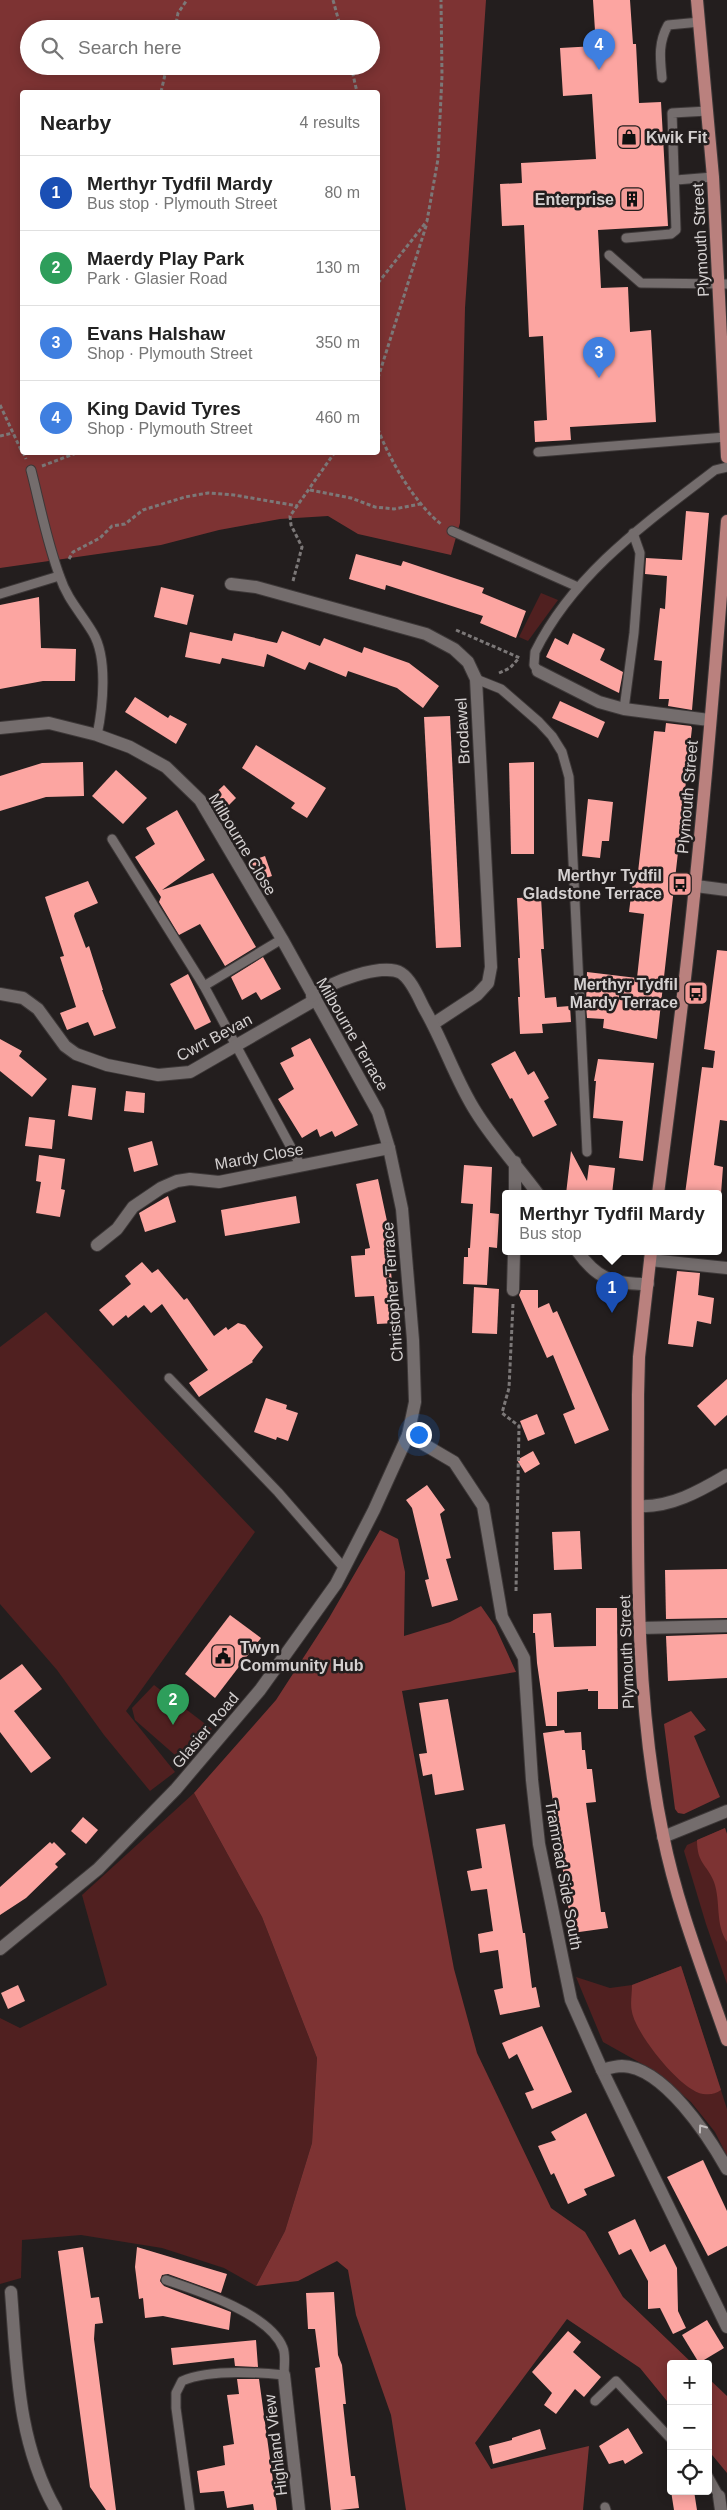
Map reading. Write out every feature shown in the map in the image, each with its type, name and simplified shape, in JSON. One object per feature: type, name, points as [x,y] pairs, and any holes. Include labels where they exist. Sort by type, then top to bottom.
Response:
[{"type":"main road","name":"Plymouth Street","points":[[697,0],[723,284],[727,457]]},
{"type":"main road","name":"Plymouth Street","points":[[658,1190],[696,886],[709,720],[718,655],[727,521]]},
{"type":"main road","name":"Plymouth Street","points":[[651,1256],[639,1357],[638,1506],[640,1628],[644,1707],[653,1784],[663,1837],[687,1923],[727,2040]]},
{"type":"street","name":"Brodawel","points":[[231,584],[256,587],[426,634],[454,649],[468,662],[476,679],[491,967],[488,983],[477,995],[433,1024]]},
{"type":"street","points":[[538,671],[599,702],[624,710],[709,720]]},
{"type":"street","name":"Milbourne Close","points":[[0,728],[49,723],[97,735],[130,747],[166,767],[200,800],[282,939]]},
{"type":"street","points":[[696,886],[727,890]]},
{"type":"street","name":"Milbourne Terrace","points":[[282,939],[313,998],[378,1112],[389,1148]]},
{"type":"street","name":"Cwrt Bevan","points":[[0,994],[23,998],[38,1009],[65,1046],[86,1059],[140,1072],[176,1075],[190,1072],[236,1045],[313,998],[320,990],[375,970],[393,969],[408,979],[433,1024],[476,1112],[535,1190]]},
{"type":"street","name":"Mardy Close","points":[[96,1245],[117,1229],[133,1207],[177,1181],[190,1179],[219,1182],[389,1148]]},
{"type":"street","name":"Christopher Terrace","points":[[389,1148],[402,1209],[413,1340],[414,1402],[408,1435]]},
{"type":"street","points":[[515,1162],[515,1190]]},
{"type":"street","points":[[513,1290],[514,1255]]},
{"type":"street","points":[[580,1255],[593,1270],[607,1279],[648,1284]]},
{"type":"street","points":[[651,1256],[727,1268]]},
{"type":"street","name":"Glasier Road","points":[[0,1949],[98,1869],[176,1789],[260,1690],[336,1584],[374,1510],[408,1435]]},
{"type":"street","name":"Tramroad Side South","points":[[408,1435],[454,1462],[483,1506],[502,1617],[524,1658],[532,1780],[539,1844],[555,1931],[572,2000],[602,2070],[727,2327]]},
{"type":"street","points":[[638,1506],[653,1506],[673,1502],[726,1477]]},
{"type":"street","points":[[640,1628],[727,1626]]},
{"type":"street","points":[[663,1837],[727,1811]]},
{"type":"street","points":[[602,2070],[623,2066],[643,2073],[659,2083],[695,2118],[708,2136],[727,2170]]},
{"type":"street","points":[[11,2292],[21,2410],[28,2444],[44,2490],[56,2510]]},
{"type":"street","name":"Highland View","points":[[284,2375],[299,2510]]},
{"type":"street","points":[[719,2496],[721,2510]]},
{"type":"lane","points":[[662,78],[660,53],[662,37],[668,25],[700,22]]},
{"type":"lane","points":[[626,238],[671,234],[676,230],[676,180],[672,113],[708,111]]},
{"type":"lane","points":[[676,180],[713,177]]},
{"type":"lane","points":[[609,255],[641,283],[723,284]]},
{"type":"lane","points":[[538,452],[726,437]]},
{"type":"lane","points":[[538,671],[532,658],[578,586],[633,532],[715,470],[727,467]]},
{"type":"lane","points":[[31,470],[59,576],[67,595],[94,635],[102,654],[101,714],[97,735]]},
{"type":"lane","points":[[452,531],[578,586]]},
{"type":"lane","points":[[624,710],[634,632],[640,553],[633,532]]},
{"type":"lane","points":[[0,594],[59,576]]},
{"type":"lane","points":[[476,679],[501,689],[539,722],[552,736],[562,752],[569,777],[587,1152]]},
{"type":"lane","points":[[112,840],[204,986],[301,1166]]},
{"type":"lane","points":[[204,986],[282,939]]},
{"type":"lane","points":[[169,1378],[278,1492],[344,1568]]},
{"type":"lane","points":[[166,2280],[233,2304],[271,2332],[284,2349],[284,2375],[262,2373],[196,2375],[182,2381],[176,2393],[176,2408],[190,2510]]},
{"type":"lane","points":[[595,2401],[616,2380],[667,2434]]},
{"type":"lane","points":[[712,2483],[719,2496]]},
{"type":"path","points":[[177,20],[178,13],[187,0]]},
{"type":"path","points":[[333,0],[339,20]]},
{"type":"path","points":[[380,372],[427,222],[438,159],[442,76],[441,0]]},
{"type":"path","points":[[162,90],[165,75]]},
{"type":"path","points":[[352,75],[356,90]]},
{"type":"path","points":[[380,281],[427,222]]},
{"type":"path","points":[[0,405],[20,448]]},
{"type":"path","points":[[380,432],[406,484],[420,504],[440,523],[452,531]]},
{"type":"path","points":[[0,436],[13,433]]},
{"type":"path","points":[[31,470],[71,455]]},
{"type":"path","points":[[288,596],[302,547],[291,525],[290,516],[334,455]]},
{"type":"path","points":[[310,490],[351,498],[375,507],[394,509],[420,504]]},
{"type":"path","points":[[59,576],[73,552],[100,538],[112,526],[125,524],[143,510],[185,497],[208,493],[234,495],[298,506]]},
{"type":"path","points":[[426,634],[438,627],[451,627],[520,658]]},
{"type":"path","points":[[476,679],[510,668],[531,644],[538,646]]},
{"type":"path","points":[[513,1290],[509,1388],[502,1413],[519,1426],[515,1601]]},
{"type":"shaded area","points":[[0,0],[486,0],[465,308],[460,523],[451,555],[358,534],[328,516],[280,519],[219,530],[161,545],[0,568]]},
{"type":"shaded area","points":[[541,593],[558,600],[528,641],[519,637]]},
{"type":"shaded area","points":[[46,1312],[255,1532],[126,1711],[175,1772],[150,1791],[104,1735],[57,1670],[0,1604],[0,1347]]},
{"type":"shaded area","points":[[380,1530],[398,1539],[405,1572],[404,1636],[450,1622],[481,1606],[495,1626],[516,1672],[402,1691],[454,1969],[477,2053],[551,2208],[585,2232],[623,2297],[689,2360],[667,2360],[667,2401],[640,2368],[567,2319],[475,2443],[491,2469],[589,2446],[583,2510],[406,2510],[391,2415],[356,2315],[348,2270],[337,2261],[298,2281],[256,2286],[285,2231],[312,2143],[317,2058],[262,1917],[194,1793],[276,1700],[329,1618]]},
{"type":"shaded area","points":[[154,1685],[212,1729],[183,1762],[135,1720],[132,1708]]},
{"type":"shaded area","points":[[691,1711],[706,1730],[694,1736],[720,1797],[684,1814],[678,1813],[675,1809],[664,1724]]},
{"type":"shaded area","points":[[194,1793],[262,1917],[317,2058],[312,2143],[285,2231],[256,2286],[224,2268],[162,2248],[81,2235],[22,2240],[21,2278],[0,2284],[0,2018],[20,2028],[107,1985],[82,1895]]},
{"type":"shaded area","points":[[725,1828],[727,1834],[727,1984],[706,1924],[684,1851],[687,1845]]},
{"type":"shaded area","points":[[725,1828],[727,1834],[727,1942],[719,1920],[714,1882],[697,1848],[697,1840]]},
{"type":"shaded area","points":[[681,1966],[727,2109],[727,2156],[715,2132],[691,2102],[653,2070],[603,2042],[576,1977],[610,1988],[632,1985]]},
{"type":"shaded area","points":[[681,1966],[721,2090],[713,2094],[703,2094],[694,2091],[672,2073],[650,2047],[635,2022],[632,2012],[632,1985]]},
{"type":"shaded area","points":[[712,2382],[727,2396],[727,2473],[712,2455]]},
{"type":"building","points":[[593,0],[630,0],[633,44],[636,44],[639,103],[661,102],[668,226],[598,230],[601,288],[628,287],[630,332],[651,330],[656,422],[570,427],[571,440],[535,442],[534,421],[547,420],[543,336],[529,337],[524,225],[502,226],[500,184],[522,183],[521,163],[596,159],[592,94],[563,96],[560,48],[596,46]]},
{"type":"building","points":[[686,511],[709,513],[692,710],[668,706],[669,699],[659,699],[662,661],[654,660],[660,608],[665,609],[667,576],[645,574],[646,558],[682,560]]},
{"type":"building","points":[[356,554],[401,566],[403,561],[484,588],[482,593],[526,611],[516,638],[480,623],[483,616],[386,585],[385,590],[349,579]]},
{"type":"building","points":[[161,587],[194,595],[187,625],[154,617]]},
{"type":"building","points":[[39,597],[41,648],[76,649],[75,681],[43,681],[0,689],[0,605]]},
{"type":"building","points":[[282,631],[320,646],[324,638],[362,653],[364,647],[409,663],[439,686],[423,708],[397,688],[348,671],[346,677],[309,662],[305,670],[267,654],[264,667],[222,658],[220,664],[185,657],[190,632],[232,641],[234,633],[277,643]]},
{"type":"building","points":[[573,633],[605,649],[600,660],[623,672],[619,693],[546,657],[555,638],[568,645]]},
{"type":"building","points":[[135,697],[168,718],[170,715],[187,724],[176,744],[125,712]]},
{"type":"building","points":[[560,701],[605,722],[598,738],[552,718]]},
{"type":"building","points":[[450,716],[461,947],[436,948],[424,717]]},
{"type":"building","points":[[666,723],[691,726],[692,728],[657,1039],[603,1028],[604,1019],[587,1018],[586,1005],[587,972],[637,978],[644,914],[629,912],[633,880],[637,881],[654,731],[665,732]]},
{"type":"building","points":[[256,745],[326,788],[307,818],[291,808],[295,803],[242,768]]},
{"type":"building","points":[[83,762],[84,796],[46,797],[0,811],[0,776],[42,763]]},
{"type":"building","points":[[534,762],[534,854],[511,854],[509,763]]},
{"type":"building","points":[[116,770],[147,798],[123,824],[92,796]]},
{"type":"building","points":[[224,785],[236,798],[220,814],[209,799]]},
{"type":"building","points":[[588,799],[613,802],[609,841],[602,841],[600,858],[582,856]]},
{"type":"building","points":[[177,810],[205,860],[162,890],[213,873],[256,947],[225,966],[200,924],[179,935],[159,902],[161,897],[135,857],[155,844],[146,828]]},
{"type":"building","points":[[265,856],[272,876],[257,881],[250,861]]},
{"type":"building","points":[[88,881],[98,903],[75,913],[74,916],[86,948],[89,946],[116,1028],[94,1036],[88,1022],[67,1030],[60,1013],[76,1007],[60,957],[64,956],[45,897]]},
{"type":"building","points":[[541,897],[544,949],[541,949],[545,998],[556,997],[557,1007],[570,1006],[571,1022],[542,1024],[543,1033],[520,1034],[518,958],[520,958],[517,898]]},
{"type":"building","points":[[717,950],[727,951],[727,1121],[720,1120],[714,1165],[723,1167],[721,1190],[686,1190],[702,1067],[713,1068],[715,1051],[704,1049]]},
{"type":"building","points":[[263,957],[281,989],[261,1000],[256,992],[242,1000],[231,977]]},
{"type":"building","points":[[188,974],[211,1022],[195,1030],[170,984]]},
{"type":"building","points":[[310,1038],[358,1125],[335,1137],[332,1131],[320,1137],[317,1129],[302,1138],[278,1099],[294,1089],[280,1063],[294,1056],[291,1048]]},
{"type":"building","points":[[0,1039],[22,1051],[19,1056],[47,1079],[32,1097],[0,1071]]},
{"type":"building","points":[[515,1051],[528,1075],[534,1071],[549,1098],[544,1101],[557,1125],[533,1137],[491,1064]]},
{"type":"building","points":[[598,1059],[654,1063],[643,1161],[619,1158],[623,1121],[593,1118],[596,1081],[594,1081]]},
{"type":"building","points":[[72,1085],[96,1088],[92,1120],[68,1116]]},
{"type":"building","points":[[126,1091],[145,1093],[144,1113],[124,1111]]},
{"type":"building","points":[[29,1117],[55,1120],[52,1149],[25,1146]]},
{"type":"building","points":[[152,1141],[158,1165],[134,1172],[128,1148]]},
{"type":"building","points":[[571,1151],[587,1181],[589,1165],[615,1168],[612,1190],[566,1190]]},
{"type":"building","points":[[39,1155],[65,1159],[61,1189],[65,1190],[60,1217],[36,1213],[41,1182],[36,1181]]},
{"type":"building","points":[[464,1165],[492,1167],[490,1213],[499,1214],[497,1248],[489,1247],[487,1285],[463,1284],[464,1257],[468,1257],[468,1248],[470,1248],[473,1204],[461,1203]]},
{"type":"building","points":[[378,1179],[391,1240],[388,1241],[396,1323],[377,1324],[374,1296],[355,1297],[351,1256],[365,1255],[365,1249],[370,1248],[356,1184]]},
{"type":"building","points":[[168,1196],[176,1222],[145,1232],[139,1213]]},
{"type":"building","points":[[296,1196],[300,1223],[225,1236],[221,1210]]},
{"type":"building","points":[[142,1262],[152,1273],[158,1269],[184,1300],[187,1298],[214,1336],[226,1327],[228,1330],[238,1323],[245,1325],[263,1347],[253,1362],[199,1397],[189,1383],[208,1370],[162,1304],[151,1313],[144,1305],[128,1318],[126,1315],[113,1326],[99,1310],[131,1284],[125,1276]]},
{"type":"building","points":[[677,1271],[700,1273],[698,1295],[714,1298],[711,1324],[697,1321],[693,1347],[668,1344]]},
{"type":"building","points":[[474,1287],[499,1289],[497,1334],[472,1333]]},
{"type":"building","points":[[521,1290],[538,1290],[538,1308],[549,1303],[553,1313],[557,1311],[609,1430],[575,1444],[563,1414],[575,1409],[553,1355],[547,1358],[519,1295]]},
{"type":"building","points":[[727,1379],[727,1415],[715,1426],[697,1406]]},
{"type":"building","points":[[266,1398],[287,1405],[286,1409],[298,1413],[288,1441],[277,1437],[276,1440],[254,1432]]},
{"type":"building","points":[[537,1414],[545,1434],[528,1441],[520,1421]]},
{"type":"building","points":[[533,1451],[540,1464],[525,1473],[517,1460]]},
{"type":"building","points":[[427,1485],[445,1510],[440,1514],[451,1558],[446,1559],[458,1600],[432,1607],[425,1580],[429,1579],[412,1508],[406,1500]]},
{"type":"building","points":[[580,1531],[582,1569],[554,1570],[552,1532]]},
{"type":"building","points":[[727,1569],[727,1618],[666,1619],[665,1570]]},
{"type":"building","points":[[596,1608],[617,1608],[618,1709],[598,1709],[598,1691],[588,1691],[588,1689],[557,1692],[557,1726],[546,1726],[537,1663],[535,1633],[533,1633],[533,1614],[551,1613],[554,1647],[596,1646]]},
{"type":"building","name":"Twyn Community Hub","points":[[230,1615],[261,1638],[215,1698],[185,1674]]},
{"type":"building","points":[[727,1634],[727,1678],[668,1681],[666,1636]]},
{"type":"building","points":[[22,1664],[42,1689],[14,1711],[51,1758],[31,1773],[0,1732],[0,1680]]},
{"type":"building","points":[[448,1699],[464,1790],[435,1795],[432,1774],[423,1776],[419,1754],[427,1753],[419,1703]]},
{"type":"building","points":[[564,1730],[565,1733],[581,1732],[582,1750],[585,1750],[587,1769],[592,1769],[596,1802],[586,1803],[601,1912],[605,1912],[608,1928],[572,1933],[543,1733]]},
{"type":"building","points":[[83,1817],[98,1830],[86,1844],[71,1831]]},
{"type":"building","points":[[505,1824],[523,1933],[525,1933],[532,1988],[536,1987],[540,2007],[500,2015],[494,1990],[503,1988],[498,1950],[480,1953],[478,1934],[493,1931],[487,1889],[471,1891],[467,1871],[482,1868],[476,1829]]},
{"type":"building","points":[[50,1842],[52,1844],[54,1842],[66,1854],[55,1864],[58,1867],[26,1898],[0,1915],[0,1887]]},
{"type":"building","points":[[18,1985],[25,2001],[8,2009],[1,1993]]},
{"type":"building","points":[[542,2026],[572,2092],[532,2109],[525,2093],[534,2090],[517,2054],[509,2059],[502,2043]]},
{"type":"building","points":[[586,2113],[615,2176],[584,2189],[587,2195],[568,2204],[554,2173],[551,2175],[538,2146],[556,2140],[551,2132]]},
{"type":"building","points":[[703,2160],[727,2211],[727,2246],[708,2256],[667,2177]]},
{"type":"building","points":[[635,2219],[650,2252],[665,2244],[677,2268],[678,2311],[686,2328],[673,2334],[660,2308],[648,2309],[648,2281],[631,2249],[619,2255],[608,2232]]},
{"type":"building","points":[[83,2247],[91,2298],[99,2297],[103,2323],[95,2324],[94,2339],[116,2510],[106,2510],[90,2487],[58,2251]]},
{"type":"building","points":[[137,2247],[227,2274],[221,2293],[168,2274],[162,2275],[160,2281],[164,2286],[231,2312],[229,2330],[163,2316],[145,2318],[143,2298],[139,2299],[135,2267]]},
{"type":"building","points":[[334,2292],[338,2355],[342,2365],[346,2404],[343,2404],[351,2476],[355,2476],[359,2508],[340,2510],[331,2510],[315,2368],[320,2367],[315,2329],[308,2329],[306,2293]]},
{"type":"building","points":[[707,2320],[724,2348],[704,2360],[697,2360],[682,2335]]},
{"type":"building","points":[[568,2331],[581,2342],[573,2352],[601,2377],[584,2397],[575,2389],[556,2414],[544,2405],[552,2393],[532,2372]]},
{"type":"building","points":[[256,2340],[258,2367],[235,2366],[234,2358],[173,2365],[171,2348]]},
{"type":"building","points":[[237,2379],[259,2379],[277,2510],[254,2510],[253,2504],[227,2508],[224,2491],[200,2493],[197,2471],[225,2465],[223,2446],[234,2444],[227,2395],[239,2394]]},
{"type":"building","points":[[628,2428],[643,2453],[625,2464],[623,2460],[609,2464],[599,2446]]},
{"type":"building","points":[[540,2429],[546,2449],[493,2464],[489,2446],[512,2440],[512,2438]]},
{"type":"building","points":[[672,2495],[695,2495],[697,2510],[674,2510]]},
{"type":"place","name":"King David Tyres","points":[[599,70]]},
{"type":"place","name":"Kwik Fit","points":[[629,137]]},
{"type":"place","name":"Enterprise","points":[[632,199]]},
{"type":"place","name":"Evans Halshaw","points":[[599,378]]},
{"type":"place","name":"Merthyr Tydfil Gladstone Terrace","points":[[680,884]]},
{"type":"place","name":"Merthyr Tydfil Mardy Terrace","points":[[696,993]]},
{"type":"place","name":"Merthyr Tydfil Mardy","points":[[612,1313]]},
{"type":"place","name":"Twyn Community Hub","points":[[223,1656]]},
{"type":"place","name":"Maerdy Play Park","points":[[173,1725]]}]
